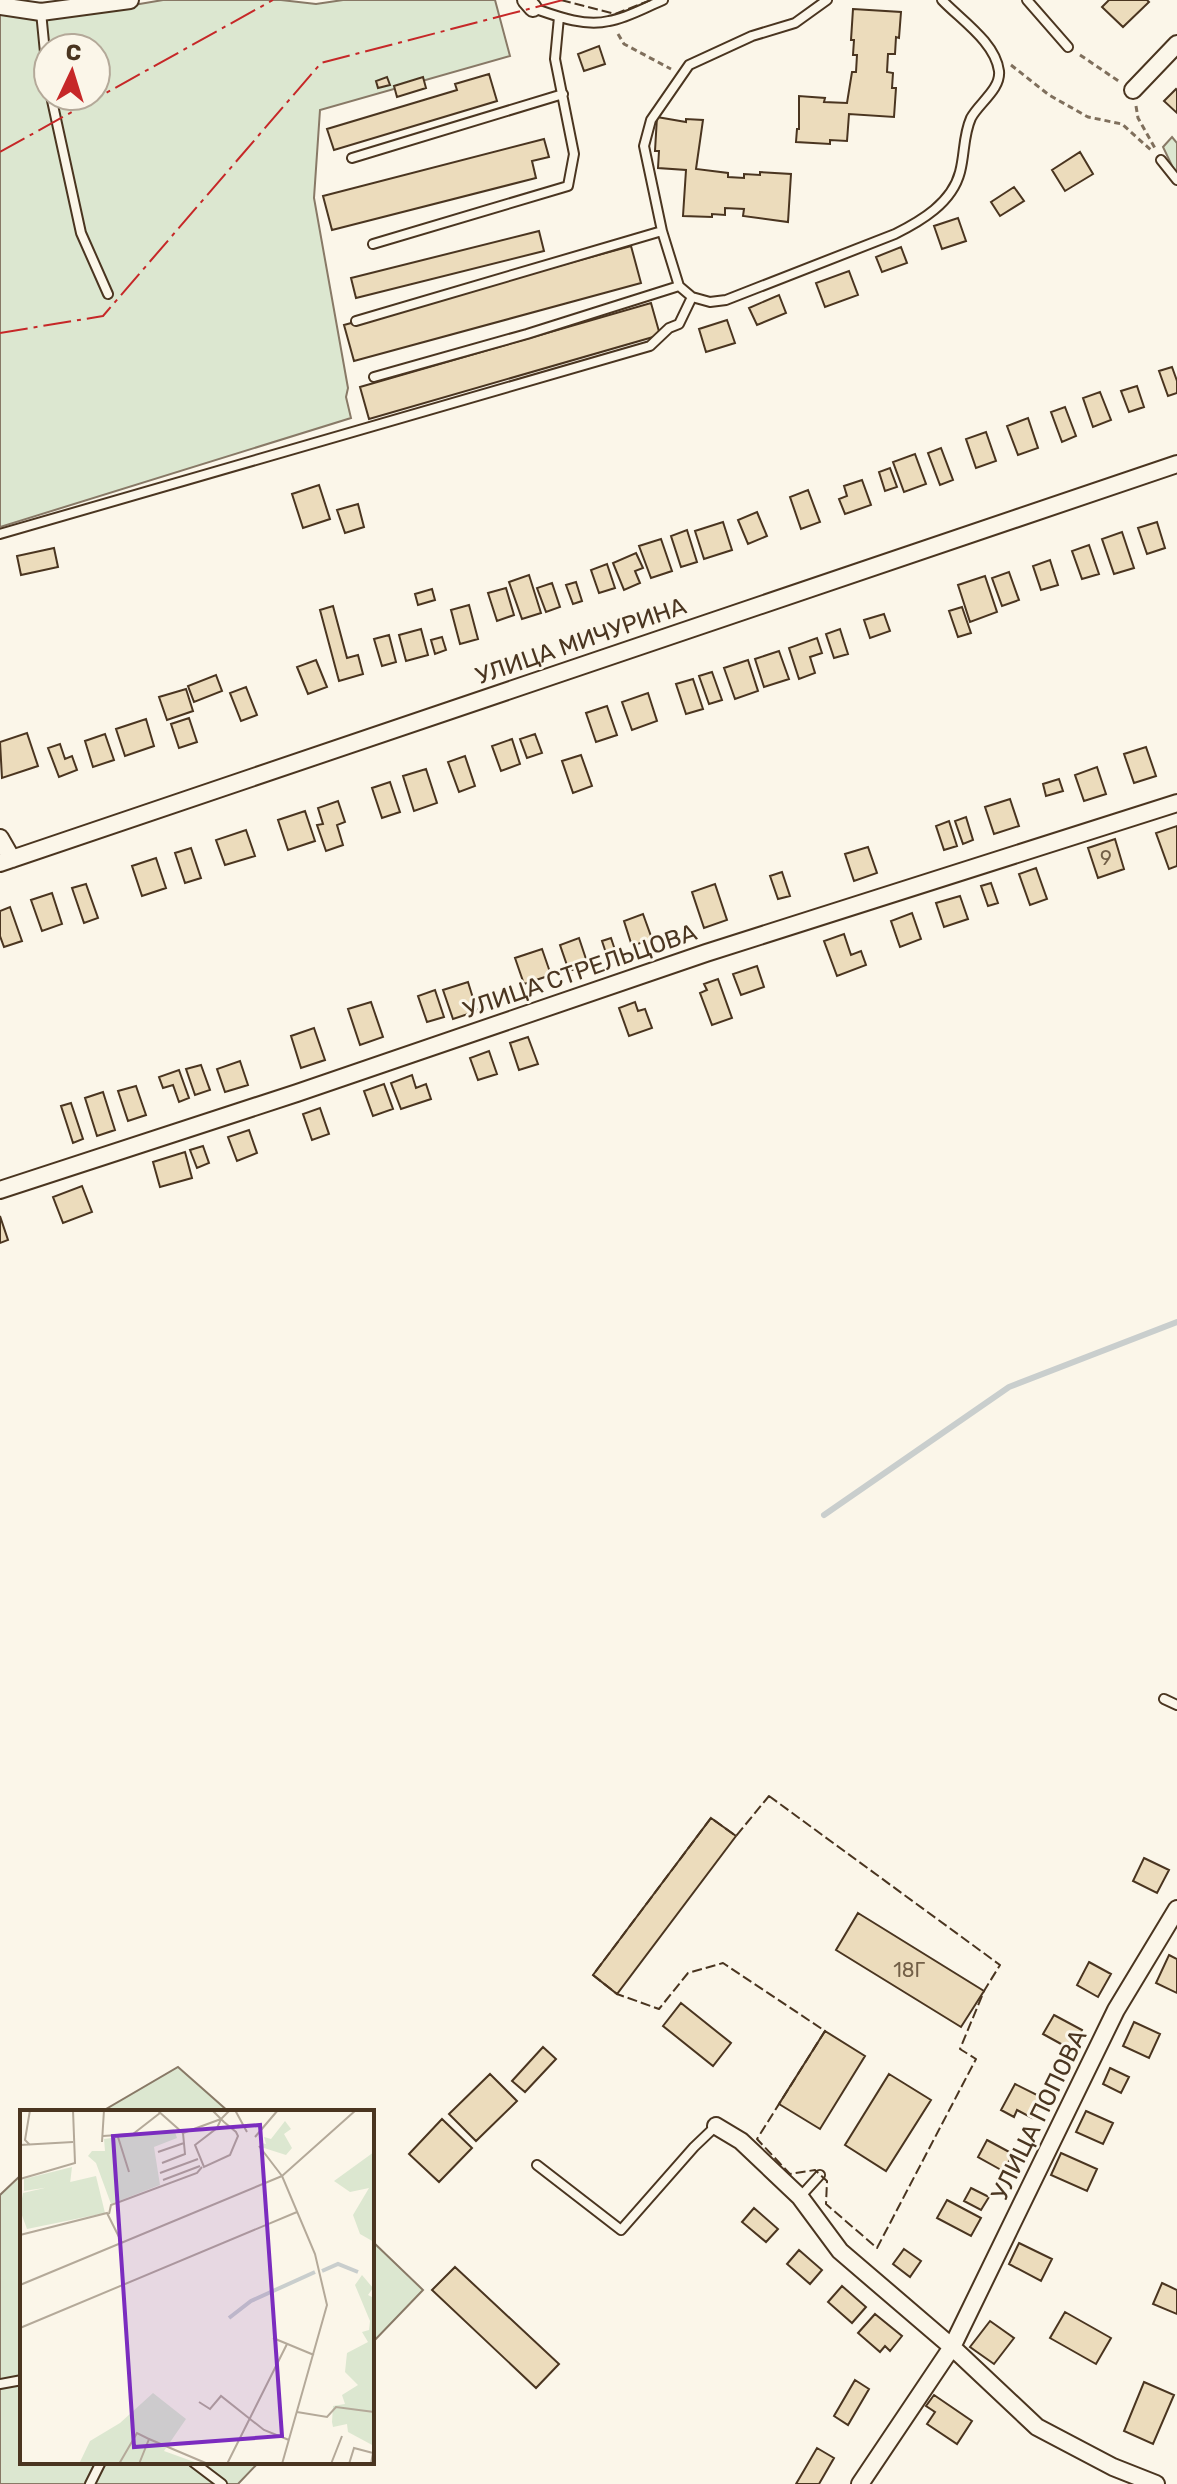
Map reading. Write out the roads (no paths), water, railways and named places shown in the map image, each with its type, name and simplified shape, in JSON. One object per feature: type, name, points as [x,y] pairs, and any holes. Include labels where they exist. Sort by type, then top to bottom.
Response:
[{"type":"street","points":[[0,6],[41,12],[130,0]]},
{"type":"street","points":[[1133,90],[1177,44]]},
{"type":"street","name":"УЛИЦА МИЧУРИНА","points":[[6,861],[1177,464]]},
{"type":"street","name":"УЛИЦА СТРЕЛЬЦОВА","points":[[0,1190],[722,948],[1177,803]]},
{"type":"street","points":[[0,838],[6,861]]},
{"type":"street","name":"УЛИЦА ПОПОВА","points":[[860,2484],[952,2347],[1116,2010],[1177,1909]]},
{"type":"street","points":[[716,2126],[741,2141],[800,2197],[840,2251],[952,2347],[1037,2427],[1113,2467],[1156,2484]]},
{"type":"lane","points":[[530,4],[559,17],[587,22],[608,21],[663,0]]},
{"type":"lane","points":[[827,0],[795,23],[752,36],[689,65],[651,120],[644,146],[662,231],[679,286],[692,297],[710,302],[726,300],[919,222],[945,200],[960,174],[965,134],[971,119],[996,86],[999,74],[994,55],[982,39],[942,0]]},
{"type":"lane","points":[[1027,0],[1068,47]]},
{"type":"lane","points":[[41,12],[43,32]]},
{"type":"lane","points":[[373,244],[568,186],[574,154],[555,59],[559,17]]},
{"type":"lane","points":[[352,158],[563,94]]},
{"type":"lane","points":[[55,112],[81,233],[108,294]]},
{"type":"lane","points":[[1161,160],[1177,180]]},
{"type":"lane","points":[[356,321],[662,231]]},
{"type":"lane","points":[[374,377],[527,334],[679,286]]},
{"type":"lane","points":[[0,534],[650,346],[669,328],[679,324],[692,297]]},
{"type":"lane","points":[[1164,1699],[1177,1705]]},
{"type":"lane","points":[[537,2165],[621,2230],[716,2126]]},
{"type":"lane","points":[[800,2197],[820,2175]]},
{"type":"lane","points":[[0,2384],[20,2380]]},
{"type":"lane","points":[[90,2484],[100,2464]]},
{"type":"lane","points":[[196,2464],[222,2484]]},
{"type":"waterway","points":[[824,1515],[1009,1387],[1177,1322]]}]
